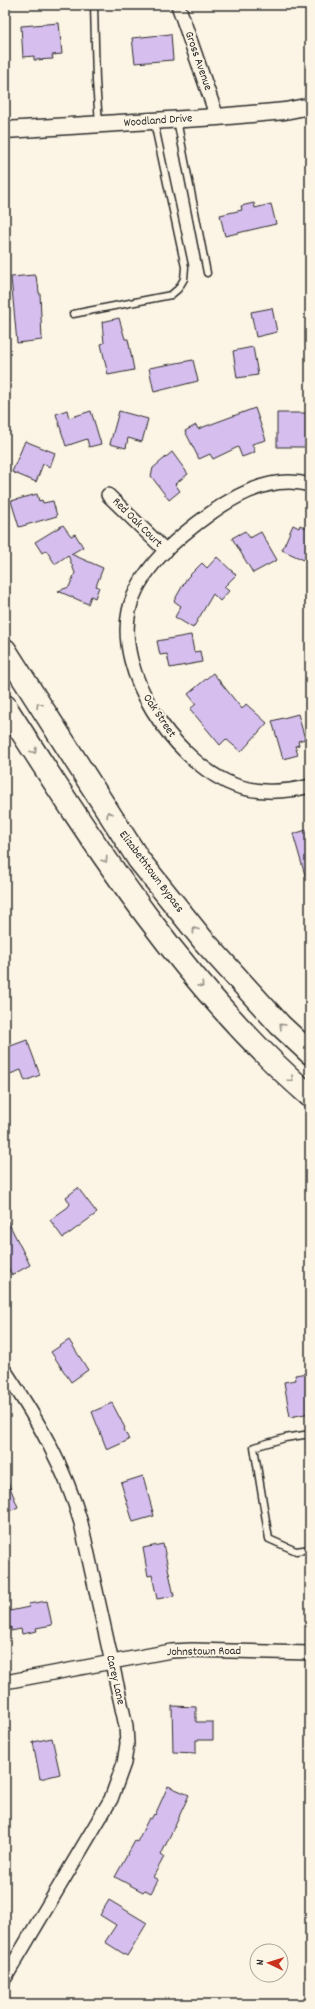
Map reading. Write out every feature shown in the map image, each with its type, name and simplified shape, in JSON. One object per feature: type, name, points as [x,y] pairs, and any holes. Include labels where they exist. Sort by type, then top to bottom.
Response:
[{"type":"highway","name":"Elizabethtown Bypass","points":[[5,650],[139,860],[203,940],[280,1024],[310,1053]]},
{"type":"highway","points":[[5,706],[101,854],[167,945],[233,1021],[310,1096]]},
{"type":"street","name":"Gross Avenue","points":[[178,5],[217,117]]},
{"type":"street","name":"Woodland Drive","points":[[5,130],[154,122],[285,111],[310,106]]},
{"type":"street","name":"Oak Street","points":[[310,485],[289,482],[274,483],[245,492],[197,523],[166,552],[140,584],[129,611],[129,651],[143,695],[184,750],[200,765],[218,778],[243,788],[259,790],[290,790],[310,786]]},
{"type":"street","name":"Red Oak Court","points":[[108,495],[166,552]]},
{"type":"street","name":"Carey Lane","points":[[5,1371],[48,1440],[67,1481],[81,1523],[126,1726],[127,1744],[118,1781],[111,1799],[5,1978]]},
{"type":"street","name":"Johnstown Road","points":[[5,1682],[171,1651],[192,1650],[310,1653]]},
{"type":"lane","points":[[94,5],[99,125]]},
{"type":"lane","points":[[177,120],[207,273]]},
{"type":"lane","points":[[73,314],[171,295],[178,289],[184,280],[185,267],[180,235],[154,122]]},
{"type":"lane","points":[[310,1434],[285,1438],[254,1447],[269,1539],[296,1551],[310,1549]]},
{"type":"building","points":[[59,23],[62,54],[52,55],[53,59],[34,60],[34,56],[23,57],[21,26]]},
{"type":"building","points":[[171,34],[173,60],[135,63],[132,38]]},
{"type":"building","points":[[254,203],[255,208],[271,204],[276,224],[225,236],[220,215],[242,210],[241,206]]},
{"type":"building","points":[[36,276],[40,293],[42,340],[17,343],[11,277]]},
{"type":"building","points":[[272,308],[277,332],[256,337],[251,312]]},
{"type":"building","points":[[119,318],[125,339],[128,339],[134,370],[108,375],[101,344],[104,343],[102,322]]},
{"type":"building","points":[[253,347],[258,375],[237,378],[233,351]]},
{"type":"building","points":[[193,360],[198,381],[154,392],[149,368]]},
{"type":"building","points":[[255,408],[266,440],[252,444],[255,452],[242,457],[238,447],[213,459],[210,454],[199,459],[185,431],[196,425],[198,429]]},
{"type":"building","points":[[67,410],[69,418],[91,411],[101,444],[89,447],[87,439],[66,446],[56,414]]},
{"type":"building","points":[[119,411],[148,419],[142,442],[128,438],[126,448],[110,444]]},
{"type":"building","points":[[277,413],[306,413],[306,447],[277,447]]},
{"type":"building","points":[[25,441],[55,453],[50,467],[43,464],[36,482],[12,472]]},
{"type":"building","points":[[172,452],[188,474],[175,484],[180,491],[169,500],[151,476],[153,468]]},
{"type":"building","points":[[37,494],[39,501],[42,500],[43,503],[53,501],[57,516],[19,527],[11,501]]},
{"type":"building","points":[[63,525],[71,536],[75,534],[83,547],[71,554],[103,568],[96,586],[99,587],[95,598],[91,596],[88,604],[58,591],[69,587],[75,573],[68,555],[55,564],[46,550],[42,553],[35,542]]},
{"type":"building","points":[[293,525],[299,528],[300,525],[310,530],[310,552],[306,561],[282,550]]},
{"type":"building","points":[[245,531],[250,538],[261,532],[277,560],[253,573],[232,538]]},
{"type":"building","points":[[217,557],[236,575],[224,587],[229,591],[220,601],[213,594],[193,628],[175,617],[181,606],[174,601],[187,578],[202,563],[207,568]]},
{"type":"building","points":[[191,635],[194,652],[200,651],[202,662],[170,668],[167,654],[160,655],[157,641]]},
{"type":"building","points":[[213,673],[242,709],[246,704],[267,723],[241,752],[226,739],[220,745],[190,709],[196,704],[188,694]]},
{"type":"building","points":[[298,714],[305,739],[298,741],[299,745],[295,746],[298,755],[283,759],[272,721]]},
{"type":"building","points":[[310,829],[310,882],[307,882],[293,834]]},
{"type":"building","points":[[27,1040],[40,1075],[25,1081],[21,1070],[10,1074],[9,1070],[5,1072],[5,1048]]},
{"type":"building","points":[[78,1188],[97,1213],[63,1238],[50,1220],[68,1207],[70,1204],[66,1197]]},
{"type":"building","points":[[5,1216],[30,1265],[12,1275],[5,1262]]},
{"type":"building","points":[[69,1340],[88,1370],[71,1382],[51,1352]]},
{"type":"building","points":[[307,1373],[308,1378],[310,1378],[310,1413],[290,1417],[284,1382],[296,1380],[295,1375]]},
{"type":"building","points":[[112,1403],[125,1428],[124,1429],[129,1440],[107,1450],[92,1412]]},
{"type":"building","points":[[5,1475],[18,1507],[5,1513]]},
{"type":"building","points":[[143,1476],[154,1516],[133,1522],[121,1483]]},
{"type":"building","points":[[163,1544],[174,1596],[157,1599],[152,1575],[148,1576],[143,1548]]},
{"type":"building","points":[[47,1601],[52,1625],[36,1628],[37,1631],[22,1634],[21,1629],[11,1631],[11,1627],[5,1628],[5,1612],[29,1607],[28,1604]]},
{"type":"building","points":[[172,1706],[196,1707],[196,1722],[213,1722],[213,1740],[196,1740],[196,1753],[173,1752]]},
{"type":"building","points":[[52,1738],[60,1774],[40,1779],[33,1742]]},
{"type":"building","points":[[168,1786],[189,1795],[161,1855],[164,1857],[153,1877],[158,1880],[151,1893],[145,1890],[143,1892],[115,1877],[135,1841],[137,1842],[149,1818],[151,1819],[154,1814],[155,1815]]},
{"type":"building","points":[[109,1900],[147,1923],[127,1956],[105,1942],[116,1925],[100,1915]]}]
